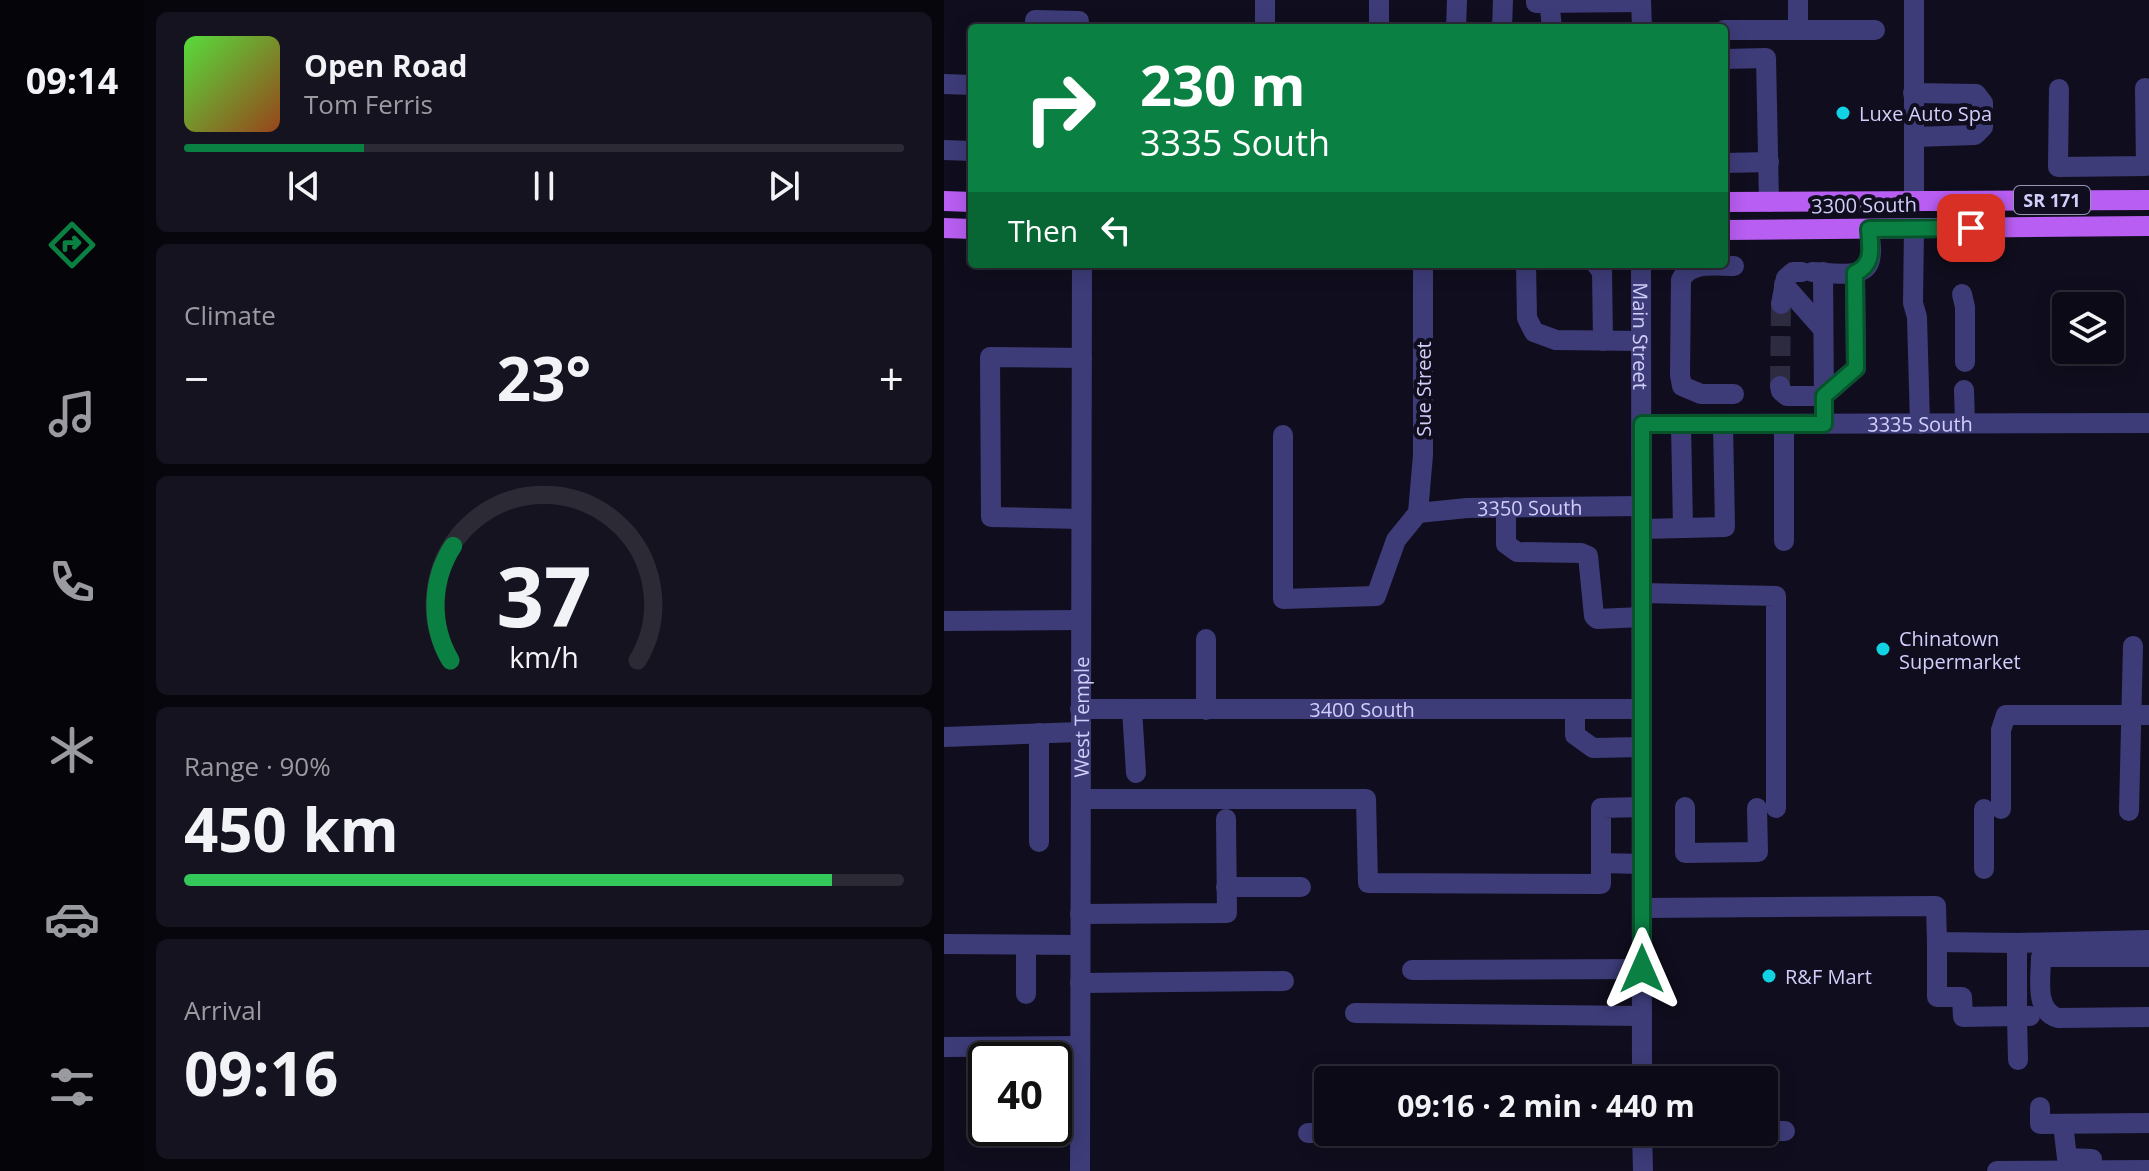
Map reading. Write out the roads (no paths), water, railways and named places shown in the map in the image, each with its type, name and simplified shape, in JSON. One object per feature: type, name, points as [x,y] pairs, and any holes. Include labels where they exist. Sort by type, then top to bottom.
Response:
[{"type":"main road","name":"3300 South","points":[[1728,202],[2149,200]]},
{"type":"main road","points":[[944,201],[968,202]]},
{"type":"main road","name":"3300 South","points":[[1728,230],[2149,226]]},
{"type":"main road","points":[[944,228],[968,229]]},
{"type":"street","points":[[1035,24],[1035,20],[1079,24],[1079,0]]},
{"type":"street","points":[[1265,0],[1265,24]]},
{"type":"street","points":[[1379,0],[1379,24]]},
{"type":"street","points":[[1456,24],[1457,0]]},
{"type":"street","points":[[1502,24],[1503,0]]},
{"type":"street","points":[[1798,0],[1798,30]]},
{"type":"street","points":[[1914,0],[1914,200]]},
{"type":"street","points":[[1551,24],[1543,2],[1641,1],[1642,24]]},
{"type":"street","points":[[1728,30],[1875,30]]},
{"type":"street","points":[[1766,30],[1769,202]]},
{"type":"street","points":[[1728,59],[1766,58]]},
{"type":"street","points":[[944,84],[968,85]]},
{"type":"street","points":[[2059,89],[2058,167],[2146,166],[2145,88]]},
{"type":"street","points":[[1913,93],[1976,94],[1983,103],[1983,127],[1975,135],[1914,137]]},
{"type":"street","points":[[944,150],[968,151]]},
{"type":"street","points":[[1728,163],[1769,162]]},
{"type":"street","points":[[1914,228],[1920,424]]},
{"type":"street","points":[[1823,329],[1782,294],[1786,278],[1793,272],[1855,273],[1865,269],[1870,261],[1869,229]]},
{"type":"street","points":[[1728,266],[1734,266]]},
{"type":"street","name":"West Temple","points":[[1080,1171],[1082,268]]},
{"type":"street","name":"Sue Street","points":[[1418,513],[1423,455],[1423,268]]},
{"type":"street","points":[[1526,268],[1527,318],[1534,332],[1556,340],[1641,341]]},
{"type":"street","points":[[1599,268],[1602,272],[1603,341]]},
{"type":"street","name":"Main Street","points":[[1641,268],[1642,1066]]},
{"type":"street","points":[[1693,268],[1685,272],[1681,280],[1682,386],[1690,391],[1734,394]]},
{"type":"street","points":[[1813,272],[1823,329],[1824,424]]},
{"type":"street","points":[[1780,386],[1787,396],[1824,396],[1856,368],[1855,273]]},
{"type":"street","points":[[1962,294],[1965,307],[1965,362]]},
{"type":"street","points":[[1080,519],[991,517],[990,357],[1082,358]]},
{"type":"street","points":[[1964,390],[1965,423]]},
{"type":"street","name":"3335 South","points":[[1642,424],[2149,423]]},
{"type":"street","points":[[1681,424],[1683,528]]},
{"type":"street","points":[[1642,529],[1725,527],[1723,424]]},
{"type":"street","points":[[1784,424],[1784,541]]},
{"type":"street","points":[[1283,435],[1283,599],[1376,596],[1396,540],[1418,513]]},
{"type":"street","name":"3350 South","points":[[1418,513],[1506,507],[1642,506]]},
{"type":"street","points":[[1506,507],[1506,544],[1509,548],[1517,552],[1581,553],[1588,556],[1594,616],[1597,619],[1642,617]]},
{"type":"street","points":[[1642,593],[1776,596],[1767,808],[1758,852],[1685,853],[1685,807]]},
{"type":"street","points":[[944,621],[1080,620]]},
{"type":"street","points":[[1206,639],[1206,710]]},
{"type":"street","points":[[2129,811],[2140,714],[2133,646]]},
{"type":"street","name":"3400 South","points":[[1080,709],[1642,709]]},
{"type":"street","points":[[1132,709],[1136,773]]},
{"type":"street","points":[[1575,710],[1575,735],[1593,748],[1642,747]]},
{"type":"street","points":[[1984,869],[2001,730],[2006,715],[2140,714]]},
{"type":"street","points":[[944,737],[1080,732]]},
{"type":"street","points":[[1039,733],[1039,842]]},
{"type":"street","points":[[1081,799],[1366,799],[1368,883],[1601,884],[1601,808],[1642,807]]},
{"type":"street","points":[[1080,914],[1227,913],[1226,819]]},
{"type":"street","points":[[1601,863],[1642,864]]},
{"type":"street","points":[[1226,887],[1301,887]]},
{"type":"street","points":[[1642,908],[1936,906],[1937,997],[1962,997],[1963,1017],[2148,1017]]},
{"type":"street","points":[[2050,1016],[2042,1003],[2041,957],[2057,950],[2149,940]]},
{"type":"street","points":[[1937,942],[2017,943],[2057,950],[2149,957]]},
{"type":"street","points":[[2017,943],[2018,1060]]},
{"type":"street","points":[[944,944],[1080,945]]},
{"type":"street","points":[[1026,945],[1026,994]]},
{"type":"street","points":[[2057,950],[2050,969],[2050,1001],[2055,1006],[2063,1010],[2136,1009],[2148,1017]]},
{"type":"street","points":[[1412,970],[1642,969]]},
{"type":"street","points":[[1080,983],[1284,981]]},
{"type":"street","points":[[1355,1013],[1642,1016]]},
{"type":"street","points":[[944,1047],[1079,1046]]},
{"type":"street","points":[[2040,1107],[2040,1124],[2149,1123]]},
{"type":"street","points":[[2063,1124],[2067,1158],[2149,1159]]},
{"type":"street","points":[[1308,1133],[1314,1133]]},
{"type":"street","points":[[1642,1146],[1643,1171]]},
{"type":"street","points":[[1997,1171],[2149,1170]]},
{"type":"tunnel","points":[[1780,386],[1781,304]]},
{"type":"place","name":"Luxe Auto Spa","points":[[1843,113]]},
{"type":"place","name":"Chinatown Supermarket","points":[[1883,649]]},
{"type":"place","name":"R&F Mart","points":[[1769,976]]}]
